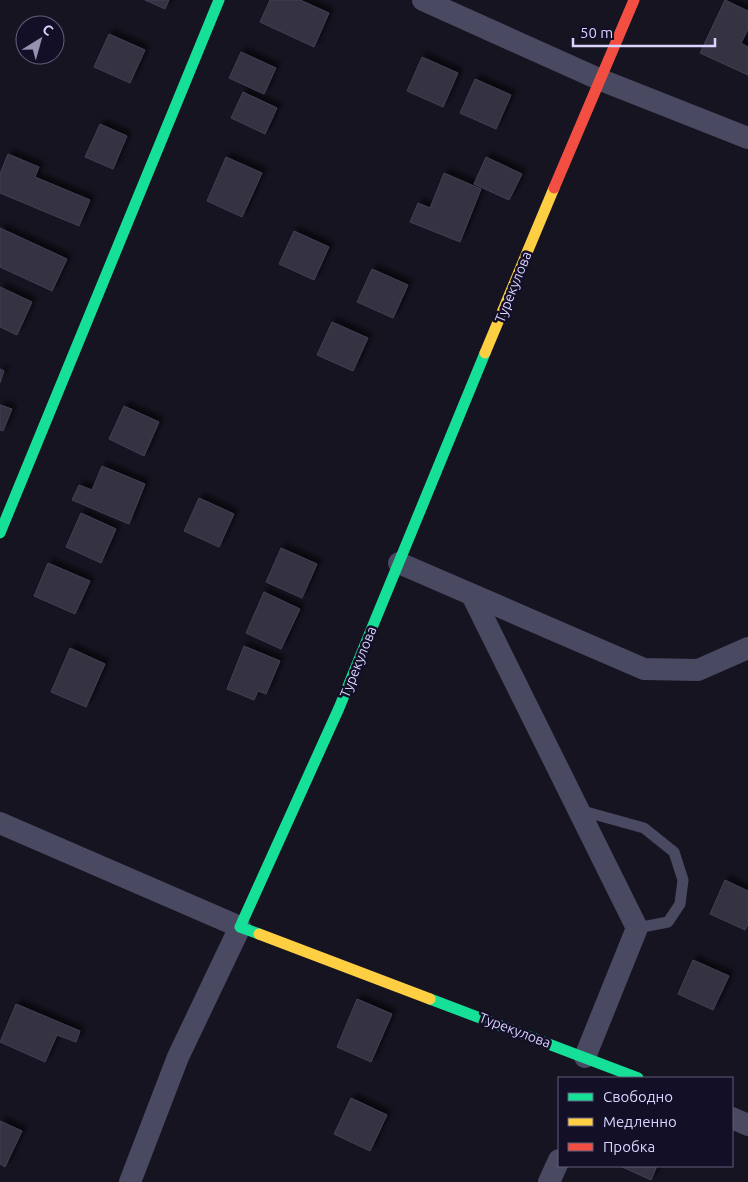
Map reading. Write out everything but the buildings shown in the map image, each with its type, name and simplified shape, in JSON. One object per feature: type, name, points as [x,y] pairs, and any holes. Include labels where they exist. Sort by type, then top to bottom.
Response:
[{"type":"street","points":[[0,533],[219,0]]},
{"type":"street","points":[[423,0],[602,80],[748,136]]},
{"type":"street","name":"Турекулова","points":[[634,0],[602,80],[546,207],[339,708],[240,927],[595,1066],[634,1077]]},
{"type":"street","points":[[399,563],[644,668],[698,670],[748,648]]},
{"type":"street","points":[[472,595],[638,928],[595,1066]]},
{"type":"street","points":[[0,823],[240,927],[178,1057],[130,1182]]},
{"type":"street","points":[[733,1118],[748,1125]]},
{"type":"street","points":[[549,1182],[558,1162]]},
{"type":"lane","points":[[579,810],[644,828],[674,852],[683,880],[680,904],[668,922],[638,928]]},
{"type":"traffic: fast","points":[[0,533],[219,0]]},
{"type":"traffic: fast","points":[[259,934],[240,927],[339,708],[485,353]]},
{"type":"traffic: fast","points":[[430,999],[635,1077]]},
{"type":"traffic: slow","points":[[485,353],[554,188]]},
{"type":"traffic: slow","points":[[259,934],[430,999]]},
{"type":"traffic: jam","points":[[554,188],[634,0]]}]
